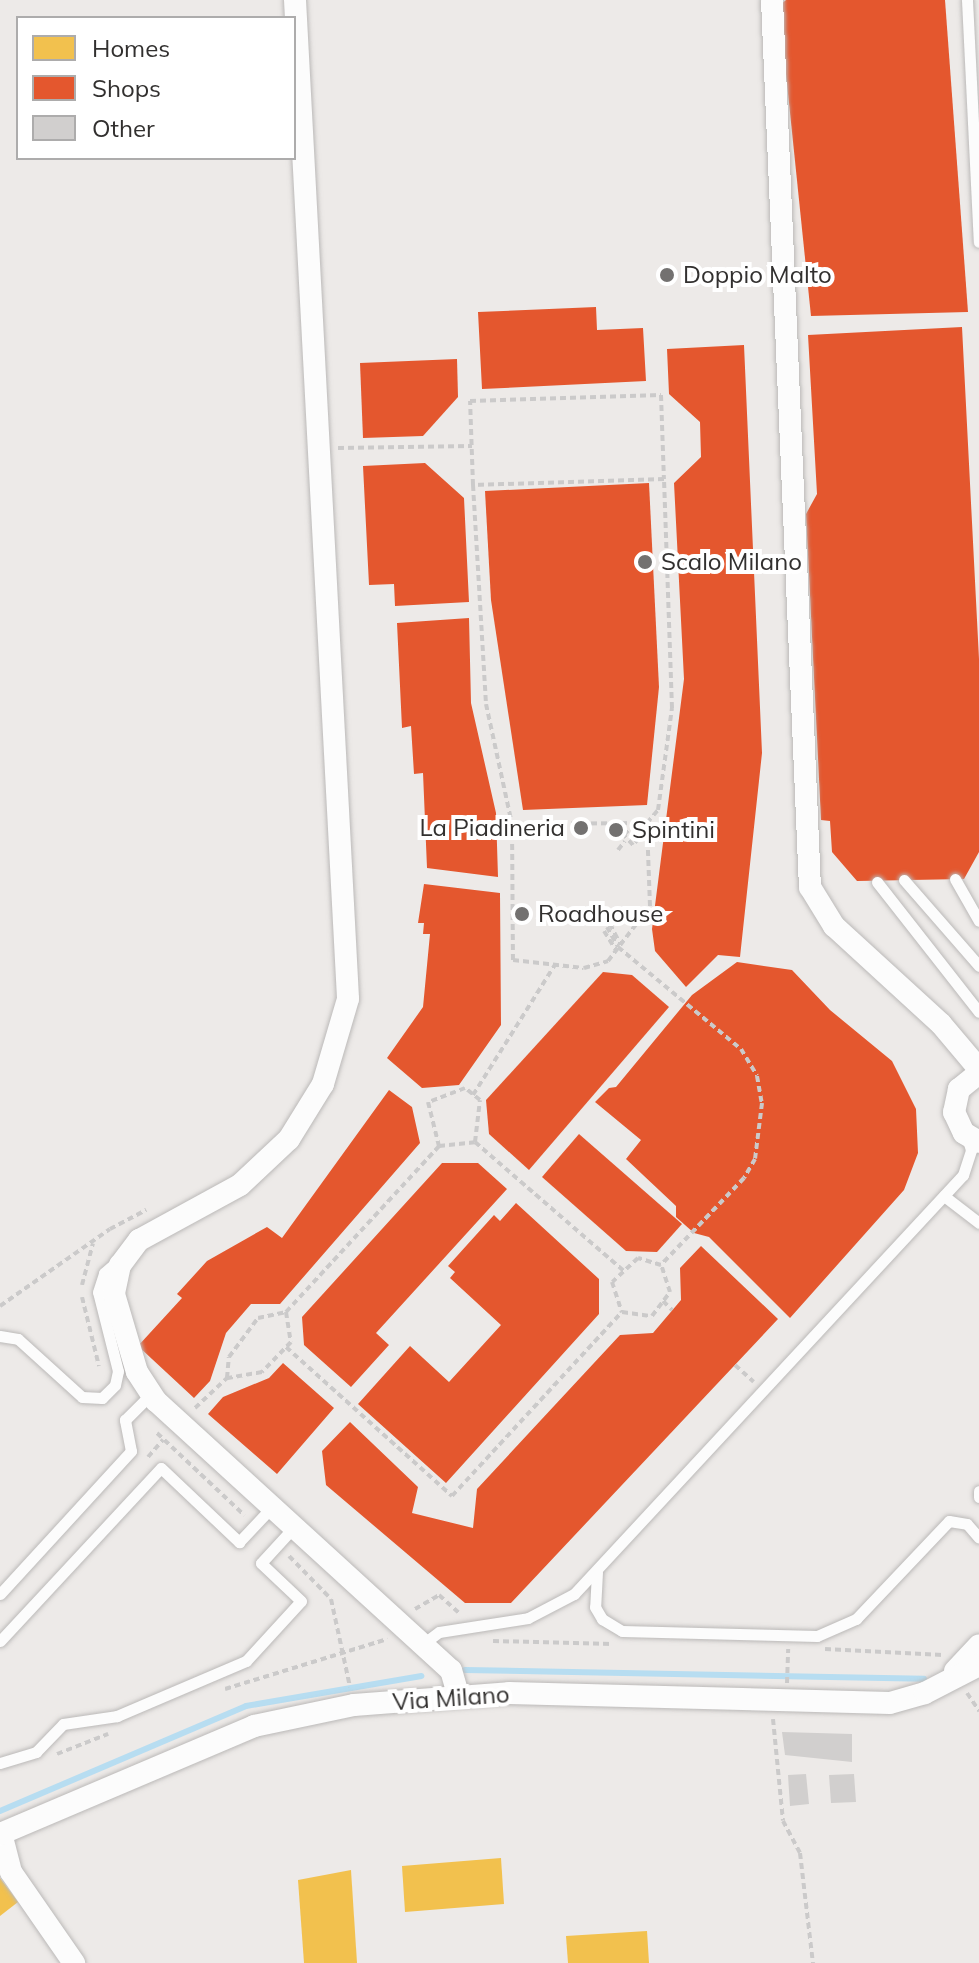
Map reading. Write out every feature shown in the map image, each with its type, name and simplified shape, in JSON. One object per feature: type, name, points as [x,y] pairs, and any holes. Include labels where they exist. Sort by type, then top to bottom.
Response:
[{"type":"street","points":[[772,0],[810,887],[834,926],[956,1044],[979,1071],[959,1089]]},
{"type":"street","points":[[296,18],[350,971],[343,1024],[323,1084],[289,1139],[240,1185],[153,1231],[125,1257],[116,1280],[116,1308],[137,1372],[151,1394],[451,1670],[458,1695]]},
{"type":"street","points":[[956,1044],[961,1062],[954,1112],[972,1138]]},
{"type":"street","points":[[956,1675],[979,1645]]},
{"type":"street","points":[[956,1675],[979,1665]]},
{"type":"street","name":"Via Milano","points":[[1,1834],[254,1726],[354,1705],[458,1695],[779,1698],[890,1703],[925,1693],[956,1675]]},
{"type":"street","points":[[1,1834],[6,1864],[74,1963]]},
{"type":"lane","points":[[967,0],[979,242]]},
{"type":"lane","points":[[955,879],[979,921]]},
{"type":"lane","points":[[904,880],[979,966]]},
{"type":"lane","points":[[877,882],[979,1012]]},
{"type":"lane","points":[[423,1644],[439,1632],[552,1609],[598,1568],[944,1196],[967,1167],[972,1138]]},
{"type":"lane","points":[[944,1196],[979,1223]]},
{"type":"lane","points":[[0,1336],[18,1339],[82,1397],[102,1398],[115,1385],[118,1371],[98,1292],[104,1273],[125,1257]]},
{"type":"lane","points":[[0,1594],[131,1451],[125,1420],[151,1394]]},
{"type":"lane","points":[[0,1641],[161,1468],[239,1542],[272,1507]]},
{"type":"lane","points":[[598,1568],[595,1607],[602,1619],[622,1631],[817,1636],[856,1619],[949,1521],[967,1524],[979,1538]]},
{"type":"lane","points":[[0,1763],[36,1752],[63,1724],[117,1716],[246,1661],[301,1601],[261,1563],[294,1527]]},
{"type":"path","points":[[661,395],[664,479],[672,708],[658,810],[647,823],[650,906],[608,961],[584,968],[513,960],[512,824],[486,704],[470,401],[661,395]]},
{"type":"path","points":[[320,448],[472,446]]},
{"type":"path","points":[[473,485],[664,479]]},
{"type":"path","points":[[633,833],[639,838],[633,845],[624,835],[635,823]]},
{"type":"path","points":[[512,824],[647,823]]},
{"type":"path","points":[[618,850],[625,841]]},
{"type":"path","points":[[618,947],[607,928],[618,947],[741,1049],[757,1076],[762,1103],[755,1159],[744,1178],[661,1265]]},
{"type":"path","points":[[473,1095],[555,965]]},
{"type":"path","points":[[439,1146],[428,1102],[465,1088],[480,1100],[475,1142]]},
{"type":"path","points":[[227,1378],[229,1357],[258,1318],[286,1312],[439,1146],[475,1142],[624,1271]]},
{"type":"path","points":[[0,1306],[110,1229],[151,1208]]},
{"type":"path","points":[[622,1312],[612,1282],[638,1258],[661,1265]]},
{"type":"path","points":[[622,1312],[652,1316],[670,1292],[661,1265]]},
{"type":"path","points":[[663,1301],[672,1310]]},
{"type":"path","points":[[180,1422],[227,1378],[262,1372],[291,1342],[286,1312]]},
{"type":"path","points":[[286,1347],[452,1496],[622,1312]]},
{"type":"path","points":[[735,1365],[763,1390]]},
{"type":"path","points":[[216,1692],[378,1645],[424,1600],[439,1595],[492,1641],[614,1645]]},
{"type":"path","points":[[772,1648],[803,1649]]},
{"type":"path","points":[[818,1649],[934,1652],[956,1675],[979,1711]]},
{"type":"path","points":[[788,1657],[779,1698],[783,1821],[800,1853],[813,1963]]},
{"type":"path","points":[[346,1664],[351,1691]]},
{"type":"path","points":[[43,1760],[115,1732]]},
{"type":"building: Homes","points":[[501,1858],[504,1904],[405,1912],[402,1866]]},
{"type":"building: Homes","points":[[351,1870],[357,1963],[304,1963],[298,1880]]},
{"type":"building: Homes","points":[[0,1878],[18,1902],[0,1916]]},
{"type":"building: Homes","points":[[647,1931],[649,1963],[568,1963],[566,1936]]},
{"type":"building: Shops","points":[[786,0],[945,0],[968,312],[811,316],[779,6]]},
{"type":"building: Shops","points":[[596,307],[597,330],[643,328],[646,381],[482,389],[478,312]]},
{"type":"building: Shops","points":[[962,327],[979,659],[979,852],[964,879],[857,881],[832,852],[830,821],[821,820],[806,514],[817,494],[808,335]]},
{"type":"building: Shops","points":[[744,345],[762,753],[740,957],[718,955],[686,987],[655,951],[652,929],[684,679],[674,483],[701,457],[700,422],[669,394],[667,349]]},
{"type":"building: Shops","points":[[457,359],[458,397],[423,436],[363,438],[360,363]]},
{"type":"building: Shops","points":[[425,463],[464,498],[469,602],[395,606],[394,584],[369,585],[363,466]]},
{"type":"building: Shops","points":[[649,483],[659,687],[647,805],[523,810],[491,600],[485,491]]},
{"type":"building: Shops","points":[[469,618],[471,703],[496,813],[498,877],[427,868],[423,773],[414,774],[411,726],[402,728],[397,623]]},
{"type":"building: Shops","points":[[424,884],[500,893],[501,1025],[459,1085],[422,1088],[387,1058],[423,1007],[430,934],[423,934],[424,923],[418,923]]},
{"type":"building: Shops","points":[[737,962],[792,970],[830,1010],[892,1061],[916,1109],[918,1153],[904,1190],[790,1318],[709,1237],[694,1233],[676,1217],[676,1206],[626,1159],[641,1140],[595,1102],[609,1088],[616,1087],[692,995]]},
{"type":"building: Shops","points":[[603,972],[632,975],[669,1007],[529,1170],[489,1134],[486,1100]]},
{"type":"building: Shops","points":[[389,1090],[412,1107],[420,1143],[280,1304],[251,1304],[226,1333],[210,1381],[194,1398],[138,1346],[182,1298],[177,1294],[207,1261],[267,1227],[282,1238]]},
{"type":"building: Shops","points":[[579,1134],[682,1224],[657,1252],[626,1251],[542,1177]]},
{"type":"building: Shops","points":[[442,1163],[478,1163],[507,1189],[376,1333],[389,1345],[351,1387],[304,1345],[302,1317]]},
{"type":"building: Shops","points":[[516,1203],[599,1279],[599,1314],[446,1483],[358,1404],[410,1346],[449,1382],[501,1325],[450,1278],[455,1272],[448,1266],[494,1215],[500,1221]]},
{"type":"building: Shops","points":[[701,1246],[778,1319],[511,1603],[465,1603],[326,1485],[322,1451],[350,1422],[418,1487],[412,1513],[473,1528],[477,1489],[620,1335],[653,1333],[681,1300],[680,1268]]},
{"type":"building: Shops","points":[[283,1363],[334,1408],[277,1474],[208,1414],[223,1397],[269,1378]]},
{"type":"building: Other","points":[[782,1732],[852,1734],[852,1762],[785,1755]]},
{"type":"building: Other","points":[[806,1774],[809,1804],[790,1806],[788,1775]]},
{"type":"building: Other","points":[[854,1774],[856,1802],[831,1803],[829,1775]]},
{"type":"waterway","points":[[465,1670],[924,1679]]},
{"type":"waterway","points":[[0,1811],[246,1706],[421,1676]]},
{"type":"place","name":"Doppio Malto","points":[[667,275]]},
{"type":"place","name":"Scalo Milano","points":[[645,562]]},
{"type":"place","name":"La Piadineria","points":[[581,828]]},
{"type":"place","name":"Spintini","points":[[616,830]]},
{"type":"place","name":"Roadhouse","points":[[522,914]]}]
